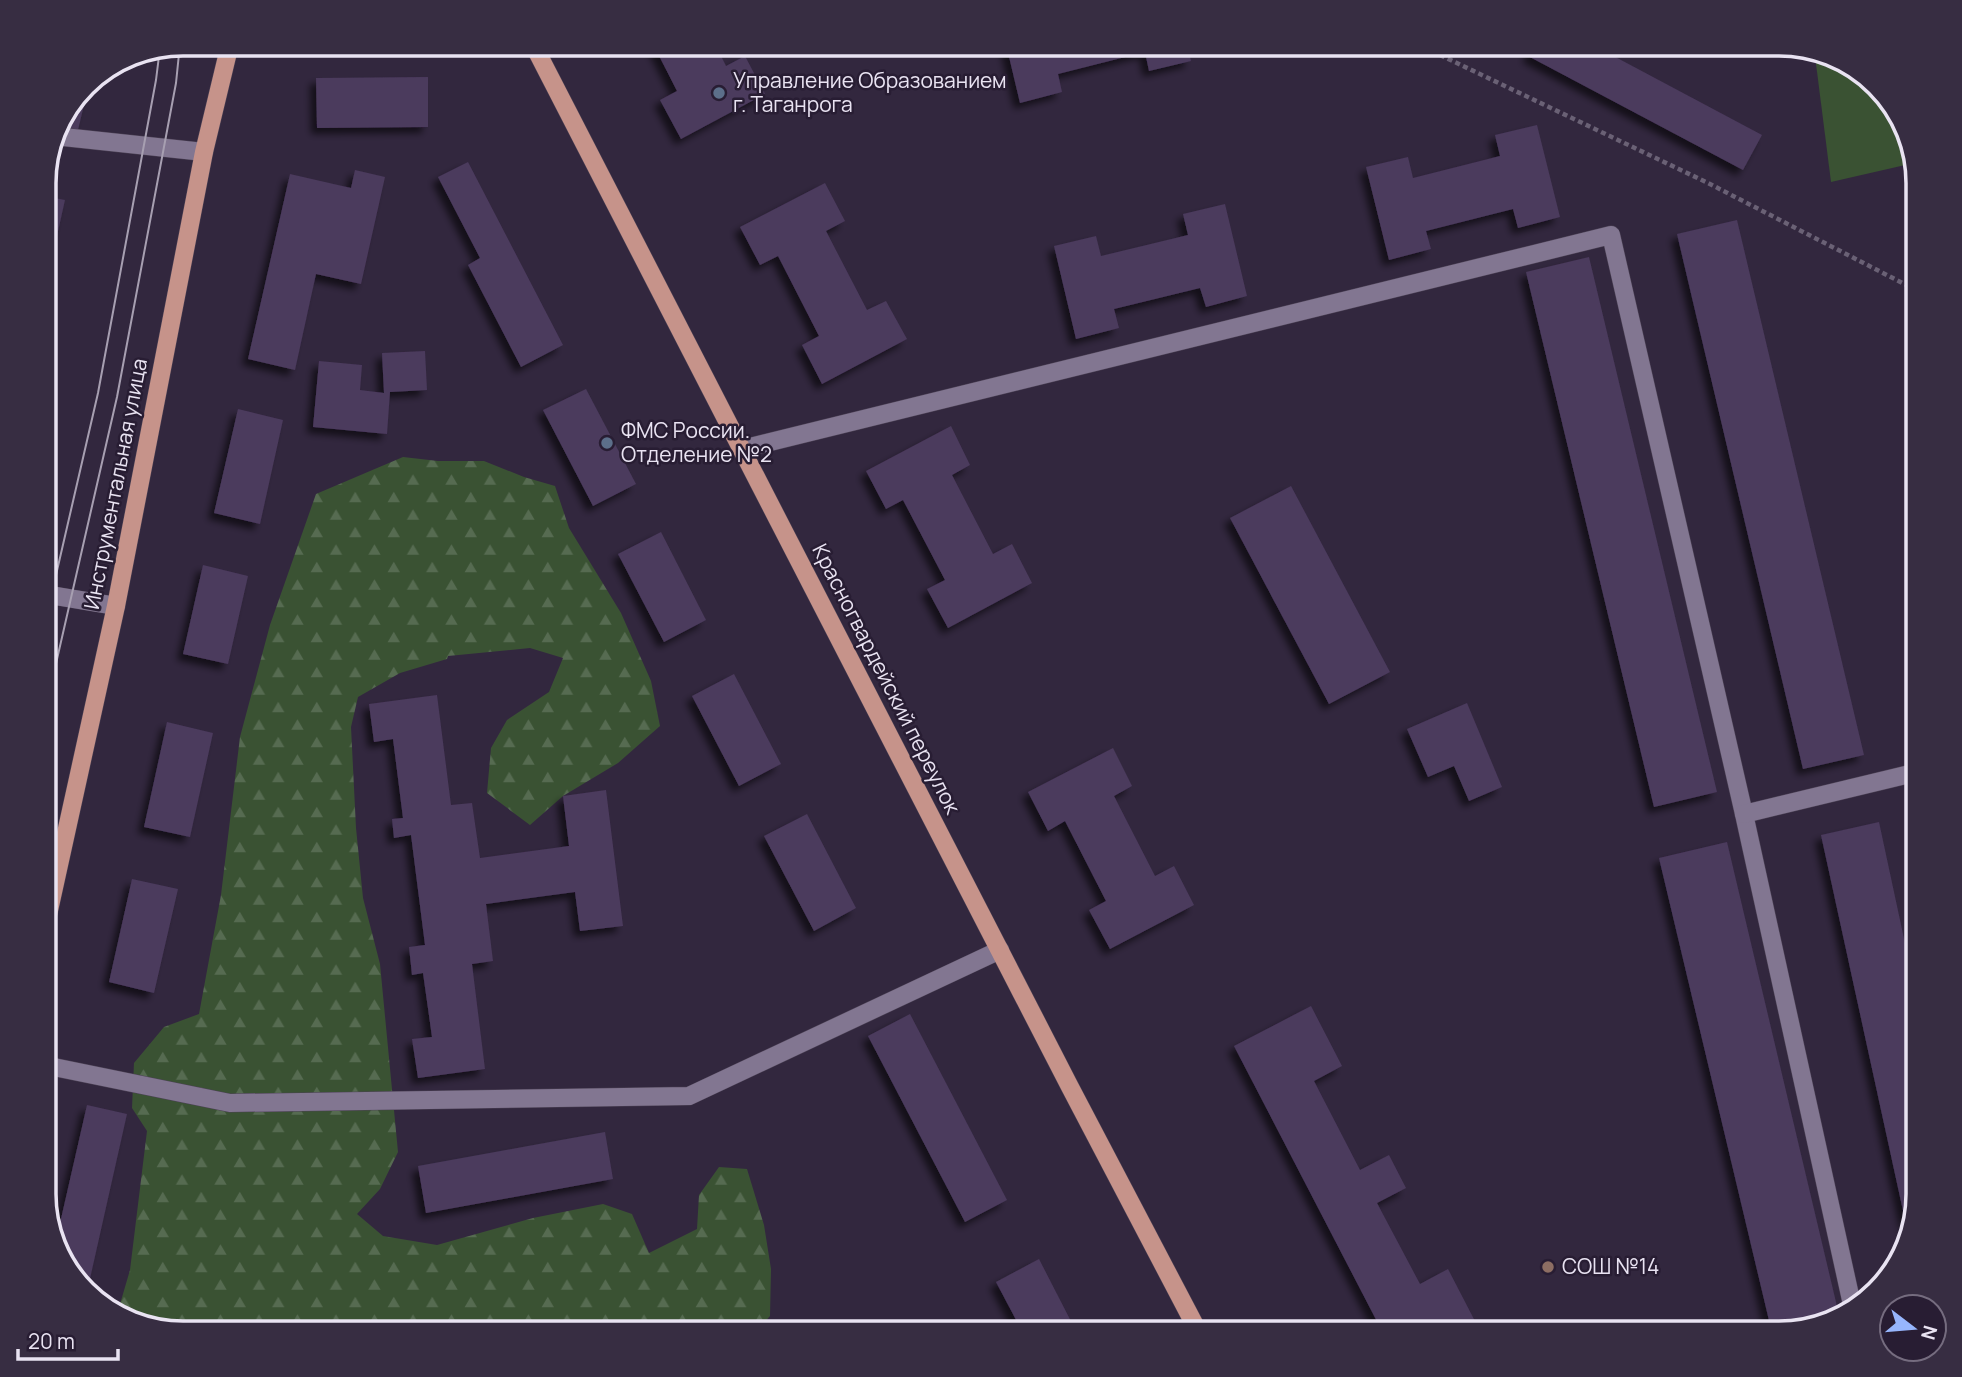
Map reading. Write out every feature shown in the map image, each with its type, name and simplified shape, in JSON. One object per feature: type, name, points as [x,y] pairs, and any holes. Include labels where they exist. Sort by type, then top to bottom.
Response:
[{"type":"main road","name":"Инструментальная улица","points":[[56,878],[116,606],[204,152],[227,56]]},
{"type":"main road","name":"Красногвардейский переулок","points":[[539,56],[1193,1321]]},
{"type":"street","points":[[65,136],[204,152]]},
{"type":"street","points":[[742,449],[1611,235],[1744,814],[1851,1299]]},
{"type":"street","points":[[56,596],[116,606]]},
{"type":"street","points":[[1744,814],[1906,775]]},
{"type":"street","points":[[56,1067],[230,1103],[689,1096],[1000,950]]},
{"type":"path","points":[[1442,56],[1708,183],[1906,284]]},
{"type":"green space","points":[[1816,61],[1850,77],[1875,99],[1896,134],[1905,165],[1831,182]]},
{"type":"green space","points":[[403,457],[438,461],[484,461],[555,486],[569,528],[621,613],[651,681],[660,726],[618,763],[563,796],[530,825],[487,793],[491,748],[507,720],[549,692],[563,658],[530,648],[448,656],[447,659],[400,673],[358,697],[351,727],[356,828],[363,898],[380,964],[398,1152],[380,1189],[357,1214],[383,1236],[437,1245],[533,1218],[603,1204],[632,1214],[649,1253],[697,1229],[699,1195],[719,1167],[747,1169],[764,1225],[771,1269],[770,1316],[766,1321],[182,1321],[150,1317],[120,1304],[130,1270],[147,1131],[132,1108],[134,1063],[164,1027],[199,1014],[221,895],[240,737],[270,625],[316,494]]},
{"type":"building","name":"Управление Образованием г. Таганрога","points":[[659,56],[721,56],[726,66],[745,56],[765,94],[681,139],[660,100],[677,91]]},
{"type":"building","points":[[1009,56],[1129,56],[1058,74],[1062,92],[1020,103]]},
{"type":"building","points":[[1146,56],[1190,56],[1191,61],[1149,71]]},
{"type":"building","points":[[1528,56],[1614,56],[1762,135],[1743,170]]},
{"type":"building","points":[[428,77],[428,127],[317,128],[316,78]]},
{"type":"building","points":[[85,102],[78,130],[69,128]]},
{"type":"building","points":[[1537,125],[1560,217],[1518,228],[1513,209],[1426,231],[1431,249],[1389,260],[1366,167],[1408,157],[1413,178],[1500,156],[1495,135]]},
{"type":"building","points":[[468,162],[563,345],[521,367],[468,265],[480,258],[438,177]]},
{"type":"building","points":[[355,170],[385,177],[361,284],[316,274],[295,370],[248,359],[290,174],[351,188]]},
{"type":"building","points":[[825,183],[845,221],[826,231],[867,310],[886,301],[907,339],[822,384],[802,345],[819,336],[778,256],[760,265],[740,227]]},
{"type":"building","points":[[56,198],[65,200],[56,240]]},
{"type":"building","points":[[1225,204],[1247,296],[1206,307],[1200,288],[1114,309],[1119,328],[1076,339],[1054,246],[1096,236],[1101,256],[1188,235],[1183,214]]},
{"type":"building","points":[[1737,220],[1864,755],[1803,769],[1677,234]]},
{"type":"building","points":[[1589,257],[1717,792],[1654,807],[1526,272]]},
{"type":"building","points":[[425,351],[427,390],[390,392],[387,434],[313,427],[319,361],[362,365],[360,390],[384,393],[382,353]]},
{"type":"building","points":[[586,389],[636,484],[593,506],[543,410]]},
{"type":"building","points":[[238,409],[283,420],[260,524],[214,513]]},
{"type":"building","points":[[951,426],[970,465],[952,475],[993,554],[1012,544],[1032,583],[948,628],[927,589],[945,580],[903,500],[886,509],[866,471]]},
{"type":"building","points":[[1291,486],[1390,672],[1329,704],[1230,518]]},
{"type":"building","points":[[661,532],[706,620],[664,642],[618,554]]},
{"type":"building","points":[[203,565],[248,576],[228,664],[183,654]]},
{"type":"building","points":[[734,674],[781,764],[739,786],[692,696]]},
{"type":"building","points":[[437,695],[451,805],[472,803],[480,858],[569,846],[563,796],[606,790],[623,926],[580,931],[575,892],[486,904],[493,961],[472,964],[485,1069],[418,1078],[412,1039],[432,1037],[423,973],[412,975],[409,947],[425,945],[411,835],[394,838],[392,819],[403,818],[393,739],[374,742],[369,704]]},
{"type":"building","points":[[1467,703],[1502,787],[1469,801],[1454,766],[1428,777],[1407,729]]},
{"type":"building","points":[[167,722],[213,733],[190,837],[144,827]]},
{"type":"building","points":[[1113,748],[1132,786],[1114,796],[1155,876],[1174,866],[1194,905],[1110,949],[1089,910],[1106,901],[1065,821],[1048,831],[1028,792]]},
{"type":"building","points":[[807,814],[856,908],[814,931],[764,836]]},
{"type":"building","points":[[1879,822],[1906,948],[1904,1216],[1821,835]]},
{"type":"building","points":[[1727,842],[1837,1307],[1812,1317],[1769,1321],[1659,858]]},
{"type":"building","points":[[132,879],[178,889],[154,993],[109,982]]},
{"type":"building","points":[[1311,1006],[1342,1066],[1314,1081],[1360,1170],[1389,1155],[1406,1188],[1377,1203],[1420,1284],[1448,1269],[1475,1321],[1377,1321],[1234,1046]]},
{"type":"building","points":[[910,1014],[1007,1200],[965,1222],[868,1036]]},
{"type":"building","points":[[87,1105],[127,1114],[90,1281],[73,1258],[60,1224]]},
{"type":"building","points":[[605,1132],[613,1179],[426,1213],[418,1166]]},
{"type":"building","points":[[1039,1259],[1071,1321],[1017,1321],[996,1282]]},
{"type":"tram line","points":[[56,664],[117,397],[179,56]]},
{"type":"tram line","points":[[56,575],[98,393],[159,58]]},
{"type":"place","name":"Управление Образованием г. Таганрога","points":[[719,93]]},
{"type":"place","name":"ФМС России. Отделение №2","points":[[607,443]]},
{"type":"place","name":"СОШ №14","points":[[1548,1267]]}]
